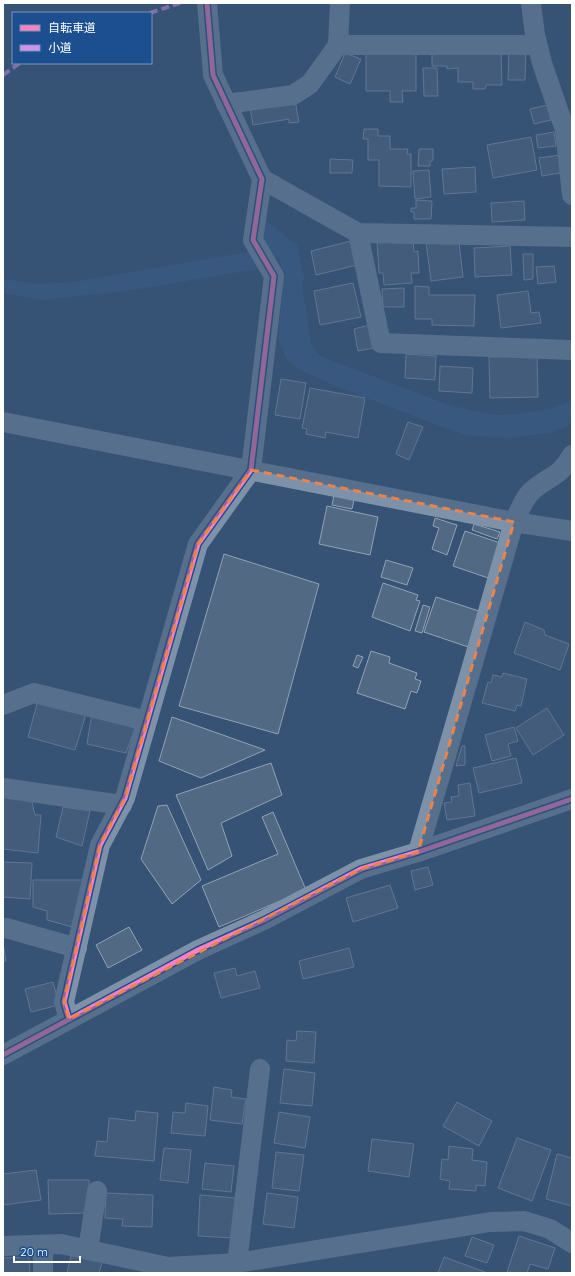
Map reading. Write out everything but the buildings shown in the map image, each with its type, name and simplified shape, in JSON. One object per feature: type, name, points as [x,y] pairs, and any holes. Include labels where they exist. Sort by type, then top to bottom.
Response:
[{"type":"street","points":[[69,1019],[64,1002],[100,845],[125,798],[198,544],[251,470],[274,276],[253,240],[262,179],[213,75],[207,3]]},
{"type":"street","points":[[226,104],[293,95],[310,84],[338,45],[340,3]]},
{"type":"street","points":[[531,3],[537,45],[542,64],[565,130],[572,195]]},
{"type":"street","points":[[338,45],[537,45]]},
{"type":"street","points":[[262,179],[358,233],[572,237]]},
{"type":"street","points":[[358,233],[381,343],[572,350]]},
{"type":"street","points":[[3,422],[514,522],[572,531]]},
{"type":"street","points":[[418,852],[514,522],[523,502],[532,490],[560,472],[572,455]]},
{"type":"street","points":[[3,705],[34,693],[147,721]]},
{"type":"street","points":[[3,788],[122,805]]},
{"type":"street","points":[[3,1055],[198,950],[264,920],[361,869],[418,852],[572,799]]},
{"type":"street","points":[[6,928],[76,948]]},
{"type":"street","points":[[237,1263],[260,1069]]},
{"type":"street","points":[[88,1250],[97,1191]]},
{"type":"street","points":[[3,1246],[61,1244],[88,1250],[143,1267],[168,1267],[237,1263],[490,1222],[524,1221],[550,1229],[572,1243]]},
{"type":"street","points":[[43,1245],[43,1273]]},
{"type":"highlighted area","points":[[251,470],[514,522],[418,852],[361,869],[69,1019],[64,1002],[100,845],[125,798],[198,544]]},
{"type":"water","points":[[267,222],[297,245],[304,279],[302,285],[311,343],[314,350],[322,357],[449,405],[479,412],[497,415],[516,414],[550,409],[572,400],[572,421],[568,426],[550,433],[506,438],[466,435],[333,385],[302,371],[287,360],[278,339],[284,272],[281,268],[281,262],[276,257],[264,268],[133,290],[43,300],[3,293],[3,279],[36,284],[74,282],[248,252],[259,238]]},
{"type":"marked path","points":[[152,12],[180,3]]},
{"type":"marked path","points":[[3,75],[19,64]]},
{"type":"cycle path","points":[[69,1019],[64,1002],[100,845],[125,798],[198,544],[251,470],[274,276],[253,240],[262,179],[213,75],[207,3]]},
{"type":"cycle path","points":[[3,1055],[198,950],[264,920],[361,869],[418,852],[572,799]]}]
